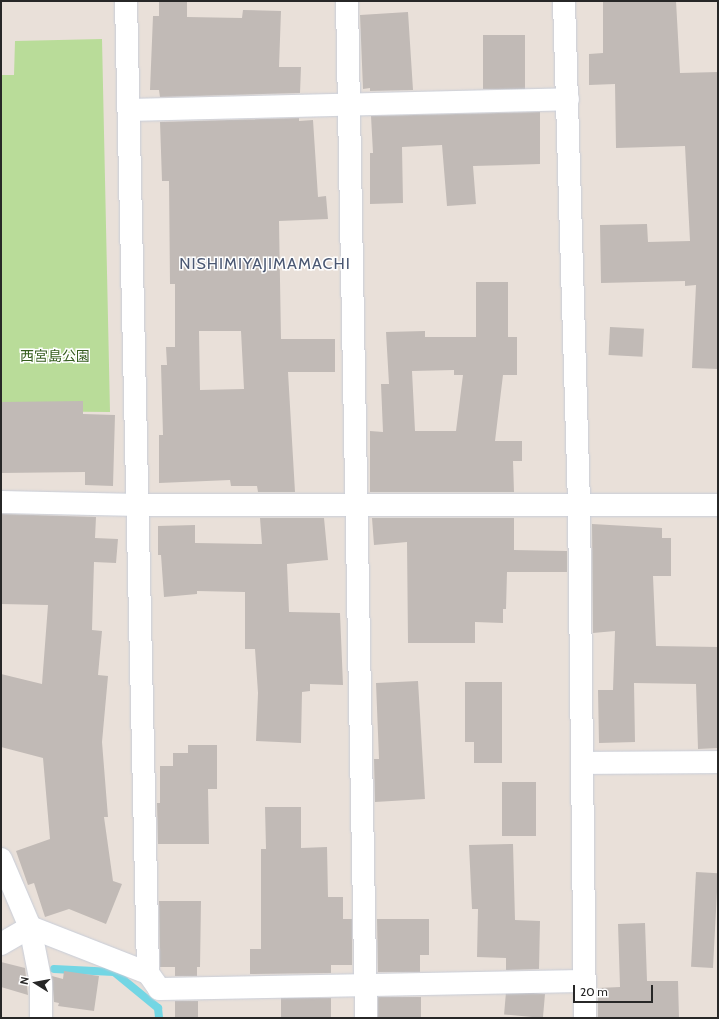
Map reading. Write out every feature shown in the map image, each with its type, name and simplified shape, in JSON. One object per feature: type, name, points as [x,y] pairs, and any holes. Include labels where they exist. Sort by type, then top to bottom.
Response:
[{"type":"street","points":[[126,1],[139,505],[148,973],[159,989],[584,981]]},
{"type":"street","points":[[347,1],[366,1018]]},
{"type":"street","points":[[564,1],[579,504],[585,1018]]},
{"type":"street","points":[[129,110],[350,103],[568,99]]},
{"type":"street","points":[[1,502],[139,505],[718,504]]},
{"type":"street","points":[[583,762],[718,762]]},
{"type":"street","points":[[1,859],[30,927],[41,983],[41,1018]]},
{"type":"street","points":[[30,927],[148,973]]},
{"type":"street","points":[[1,944],[30,927]]},
{"type":"green space","name":"西宮島公園","points":[[102,39],[110,412],[1,411],[1,75],[14,75],[15,41]]},
{"type":"building","points":[[159,1],[187,1],[187,17],[242,18],[243,10],[281,11],[279,67],[301,67],[300,93],[160,97],[159,90],[150,90],[153,16],[159,16]]},
{"type":"building","points":[[603,1],[676,1],[680,73],[718,72],[718,369],[692,368],[696,285],[685,286],[685,281],[601,283],[600,225],[647,224],[648,242],[690,241],[685,146],[616,148],[615,84],[589,85],[589,54],[603,53]]},
{"type":"building","points":[[408,12],[413,90],[370,91],[370,88],[363,89],[360,15]]},
{"type":"building","points":[[483,35],[525,35],[525,89],[483,89]]},
{"type":"building","points":[[540,112],[540,164],[473,166],[476,204],[447,206],[442,145],[402,147],[403,203],[370,204],[370,153],[373,153],[371,116]]},
{"type":"building","points":[[299,118],[299,121],[313,120],[318,197],[326,196],[328,219],[279,221],[281,339],[335,339],[335,372],[288,372],[295,492],[258,492],[257,486],[231,486],[230,480],[159,483],[159,435],[163,435],[161,365],[167,365],[166,347],[175,347],[175,284],[170,284],[169,181],[162,181],[160,122]],"holes":[[[199,331],[241,331],[244,389],[200,390]]]},
{"type":"building","points":[[476,282],[508,282],[508,337],[517,337],[517,375],[503,375],[495,441],[522,441],[522,461],[513,461],[514,492],[370,492],[370,431],[383,432],[381,384],[389,384],[386,332],[425,331],[425,337],[476,337]],"holes":[[[454,370],[454,375],[463,375],[456,431],[415,431],[412,371]]]},
{"type":"building","points":[[610,327],[644,329],[642,357],[609,355]]},
{"type":"building","points":[[83,401],[83,414],[115,415],[113,486],[85,485],[85,472],[1,473],[1,402]]},
{"type":"building","points":[[1,514],[96,517],[95,538],[118,539],[116,563],[94,562],[92,630],[102,631],[98,675],[108,676],[102,742],[108,817],[104,817],[113,881],[122,884],[106,924],[69,909],[45,917],[34,883],[28,885],[16,851],[50,839],[43,758],[1,747],[1,674],[42,684],[48,605],[1,604]]},
{"type":"building","points":[[260,518],[324,518],[328,560],[287,564],[289,612],[340,613],[343,685],[310,684],[310,691],[302,692],[301,743],[256,741],[258,693],[255,649],[245,649],[245,592],[197,591],[197,594],[164,597],[161,555],[158,555],[158,526],[195,525],[195,543],[262,544]]},
{"type":"building","points":[[372,518],[514,518],[514,550],[567,551],[567,572],[507,572],[506,609],[503,609],[503,623],[475,622],[475,643],[408,643],[407,542],[374,545]]},
{"type":"building","points":[[592,524],[662,528],[662,538],[671,538],[671,576],[653,576],[656,646],[718,647],[718,748],[698,749],[696,684],[634,683],[635,742],[599,743],[598,690],[613,690],[615,631],[593,633]]},
{"type":"building","points":[[418,681],[425,799],[375,802],[374,759],[379,759],[376,683]]},
{"type":"building","points":[[465,682],[502,682],[502,763],[474,763],[474,742],[465,742]]},
{"type":"building","points":[[188,745],[217,745],[217,789],[208,789],[209,844],[158,844],[157,803],[160,803],[160,766],[173,766],[173,753],[188,753]]},
{"type":"building","points":[[502,782],[536,782],[536,836],[502,836]]},
{"type":"building","points":[[265,807],[301,807],[301,848],[327,847],[328,897],[343,897],[343,919],[352,919],[352,965],[331,965],[331,973],[250,974],[250,949],[261,949],[261,849],[266,849]]},
{"type":"building","points":[[513,844],[515,920],[540,921],[539,969],[506,970],[506,958],[477,957],[478,909],[472,909],[469,845]]},
{"type":"building","points":[[696,872],[718,873],[713,968],[691,967]]},
{"type":"building","points":[[159,901],[201,901],[200,967],[197,967],[197,976],[175,976],[175,967],[160,967]]},
{"type":"building","points":[[377,919],[429,919],[429,955],[420,955],[420,972],[378,972]]},
{"type":"building","points":[[645,923],[647,981],[678,981],[679,1018],[598,1018],[598,988],[620,987],[618,924]]},
{"type":"building","points":[[1,962],[25,968],[28,995],[1,987]]},
{"type":"building","points":[[64,971],[99,976],[94,1011],[58,1006],[59,1003],[54,1002],[52,976],[63,979]]},
{"type":"building","points":[[506,991],[545,994],[543,1018],[504,1015]]},
{"type":"building","points":[[378,997],[421,997],[421,1018],[378,1018]]},
{"type":"building","points":[[281,998],[331,998],[331,1018],[281,1018]]},
{"type":"building","points":[[175,1001],[198,1001],[198,1018],[175,1018]]},
{"type":"waterway","points":[[54,969],[114,972],[158,1008],[159,1018]]},
{"type":"district","name":"NISHIMIYAJIMAMACHI","points":[[265,264]]}]
